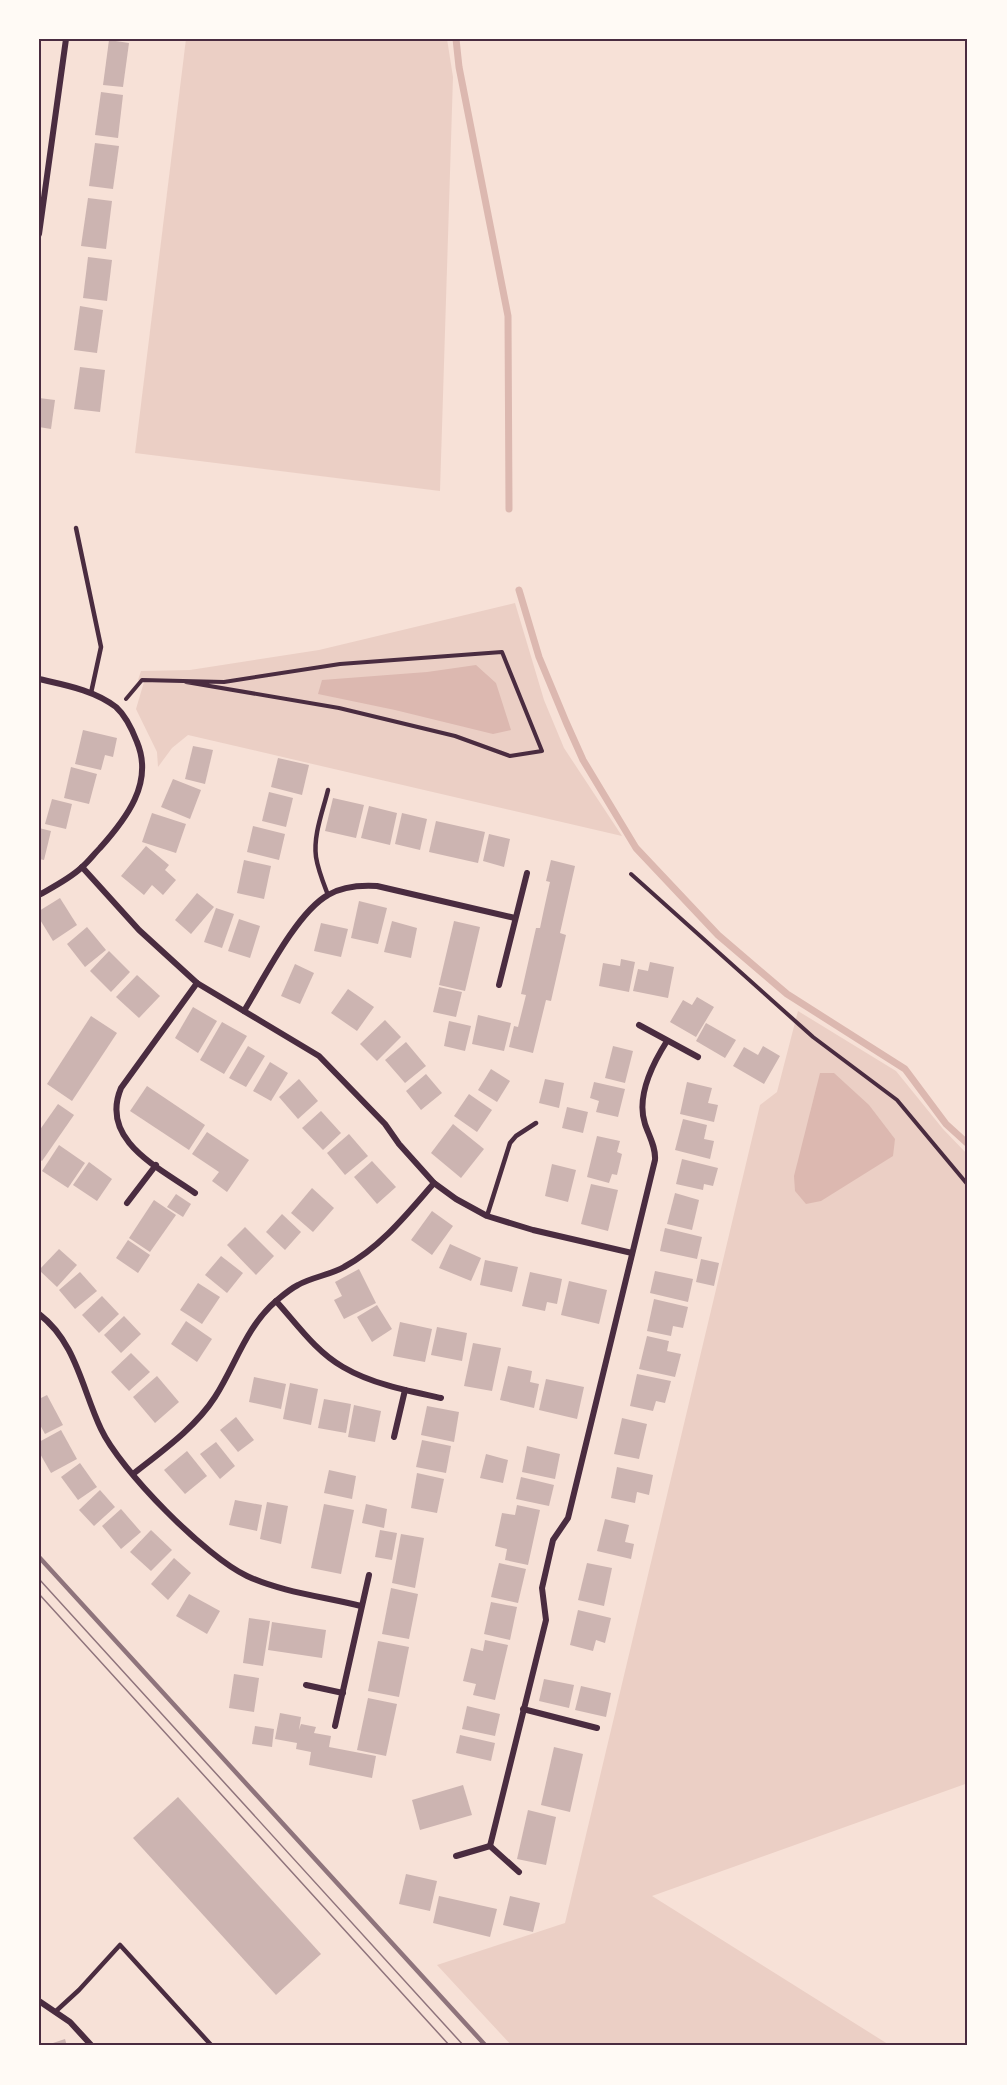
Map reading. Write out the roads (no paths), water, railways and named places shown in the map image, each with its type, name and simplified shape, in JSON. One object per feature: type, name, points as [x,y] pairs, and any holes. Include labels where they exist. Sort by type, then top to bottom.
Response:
[{"type":"street","points":[[39,234],[66,39]]},
{"type":"street","points":[[39,679],[91,693],[117,708],[127,719],[140,748],[142,762],[139,790],[122,822],[82,867],[39,895]]},
{"type":"street","points":[[82,867],[139,930],[197,983],[319,1056],[385,1124],[399,1144],[434,1183],[456,1199],[488,1216],[533,1230],[632,1253]]},
{"type":"street","points":[[499,985],[526,873]]},
{"type":"street","points":[[244,1011],[295,928],[317,902],[351,886],[377,886],[515,918]]},
{"type":"street","points":[[195,1193],[135,1150],[125,1139],[117,1117],[117,1098],[121,1088],[197,983]]},
{"type":"street","points":[[639,1025],[698,1057]]},
{"type":"street","points":[[490,1846],[546,1620],[542,1588],[553,1539],[568,1518],[655,1160],[654,1147],[645,1124],[642,1104],[652,1069],[667,1041]]},
{"type":"street","points":[[127,1203],[156,1166]]},
{"type":"street","points":[[133,1474],[190,1427],[208,1406],[226,1380],[258,1318],[298,1285],[344,1267],[389,1234],[434,1183]]},
{"type":"street","points":[[276,1301],[329,1357],[343,1367],[405,1390],[441,1398]]},
{"type":"street","points":[[39,1314],[68,1346],[102,1431],[133,1474],[195,1539],[231,1567],[267,1584],[361,1606]]},
{"type":"street","points":[[394,1437],[405,1390]]},
{"type":"street","points":[[335,1726],[369,1575]]},
{"type":"street","points":[[306,1685],[343,1693]]},
{"type":"street","points":[[523,1709],[597,1728]]},
{"type":"street","points":[[456,1856],[490,1846]]},
{"type":"street","points":[[490,1846],[519,1872]]},
{"type":"street","points":[[39,2001],[70,2022],[92,2046]]},
{"type":"lane","points":[[76,528],[101,646],[91,693]]},
{"type":"lane","points":[[328,790],[317,836],[316,855],[328,895]]},
{"type":"lane","points":[[488,1216],[510,1143],[516,1136],[536,1123]]},
{"type":"lane","points":[[55,2012],[79,1990],[120,1945],[212,2046]]},
{"type":"waterway","points":[[456,39],[459,67],[508,316],[509,509]]},
{"type":"waterway","points":[[519,590],[539,657],[583,760],[636,848],[718,935],[787,994],[905,1069],[946,1124],[968,1144]]},
{"type":"tram line","points":[[39,1579],[464,2046]]},
{"type":"tram line","points":[[39,1594],[450,2046]]},
{"type":"railway","points":[[39,1557],[486,2046]]}]
